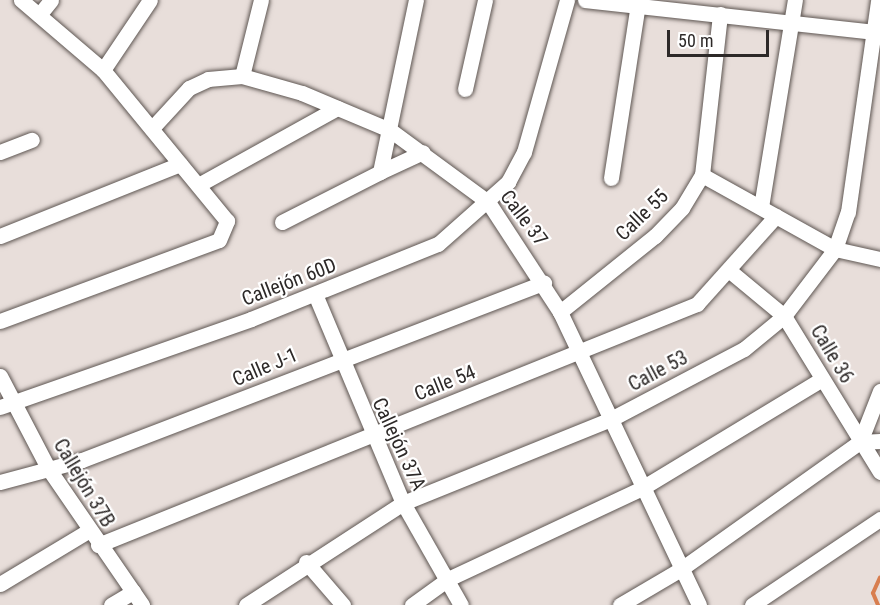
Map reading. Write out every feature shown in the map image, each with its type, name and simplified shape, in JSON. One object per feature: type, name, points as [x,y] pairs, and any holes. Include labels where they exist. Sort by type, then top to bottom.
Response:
[{"type":"street","points":[[0,321],[219,240],[227,221],[200,184],[180,164],[154,126],[103,70],[21,0]]},
{"type":"street","points":[[39,15],[51,0]]},
{"type":"street","points":[[103,70],[150,0]]},
{"type":"street","points":[[242,76],[261,0]]},
{"type":"street","points":[[380,172],[416,0]]},
{"type":"street","points":[[465,89],[485,0]]},
{"type":"street","name":"Callejón 60D","points":[[0,408],[414,257],[488,202],[508,182],[524,152],[567,0]]},
{"type":"street","points":[[585,0],[602,1],[637,10],[687,4],[720,14],[874,32]]},
{"type":"street","points":[[762,207],[795,0]]},
{"type":"street","name":"Calle 53","points":[[246,605],[306,562],[403,503],[611,419],[744,349],[784,316],[835,249],[849,212],[878,0]]},
{"type":"street","points":[[611,178],[637,10]]},
{"type":"street","name":"Calle 55","points":[[560,312],[655,236],[682,208],[702,175],[720,14]]},
{"type":"street","name":"Calle 37","points":[[154,126],[189,88],[208,79],[242,76],[338,108],[390,130],[423,152],[488,202],[544,283],[560,312],[699,605]]},
{"type":"street","points":[[200,184],[338,108]]},
{"type":"street","points":[[0,152],[32,140]]},
{"type":"street","points":[[282,222],[423,152]]},
{"type":"street","points":[[0,236],[180,164]]},
{"type":"street","points":[[702,175],[835,249],[880,259]]},
{"type":"street","name":"Calle 54","points":[[98,545],[697,304],[731,272],[776,216]]},
{"type":"street","name":"Calle 36","points":[[731,272],[784,316],[880,472]]},
{"type":"street","name":"Calle J-1","points":[[0,482],[224,408],[338,358],[544,283]]},
{"type":"street","name":"Callejón 37A","points":[[315,294],[338,358],[371,436],[403,503],[448,579],[460,605]]},
{"type":"street","name":"Callejón 37B","points":[[0,376],[48,468],[88,531],[142,605]]},
{"type":"street","points":[[412,605],[448,579],[642,488],[822,379]]},
{"type":"street","points":[[860,442],[880,391]]},
{"type":"street","points":[[620,605],[681,570],[860,442],[880,441]]},
{"type":"street","points":[[752,605],[880,519]]},
{"type":"street","points":[[0,584],[88,531]]},
{"type":"street","points":[[306,562],[343,605]]},
{"type":"street","points":[[111,605],[133,591]]},
{"type":"waterway","points":[[878,605],[873,593],[880,577]]}]
